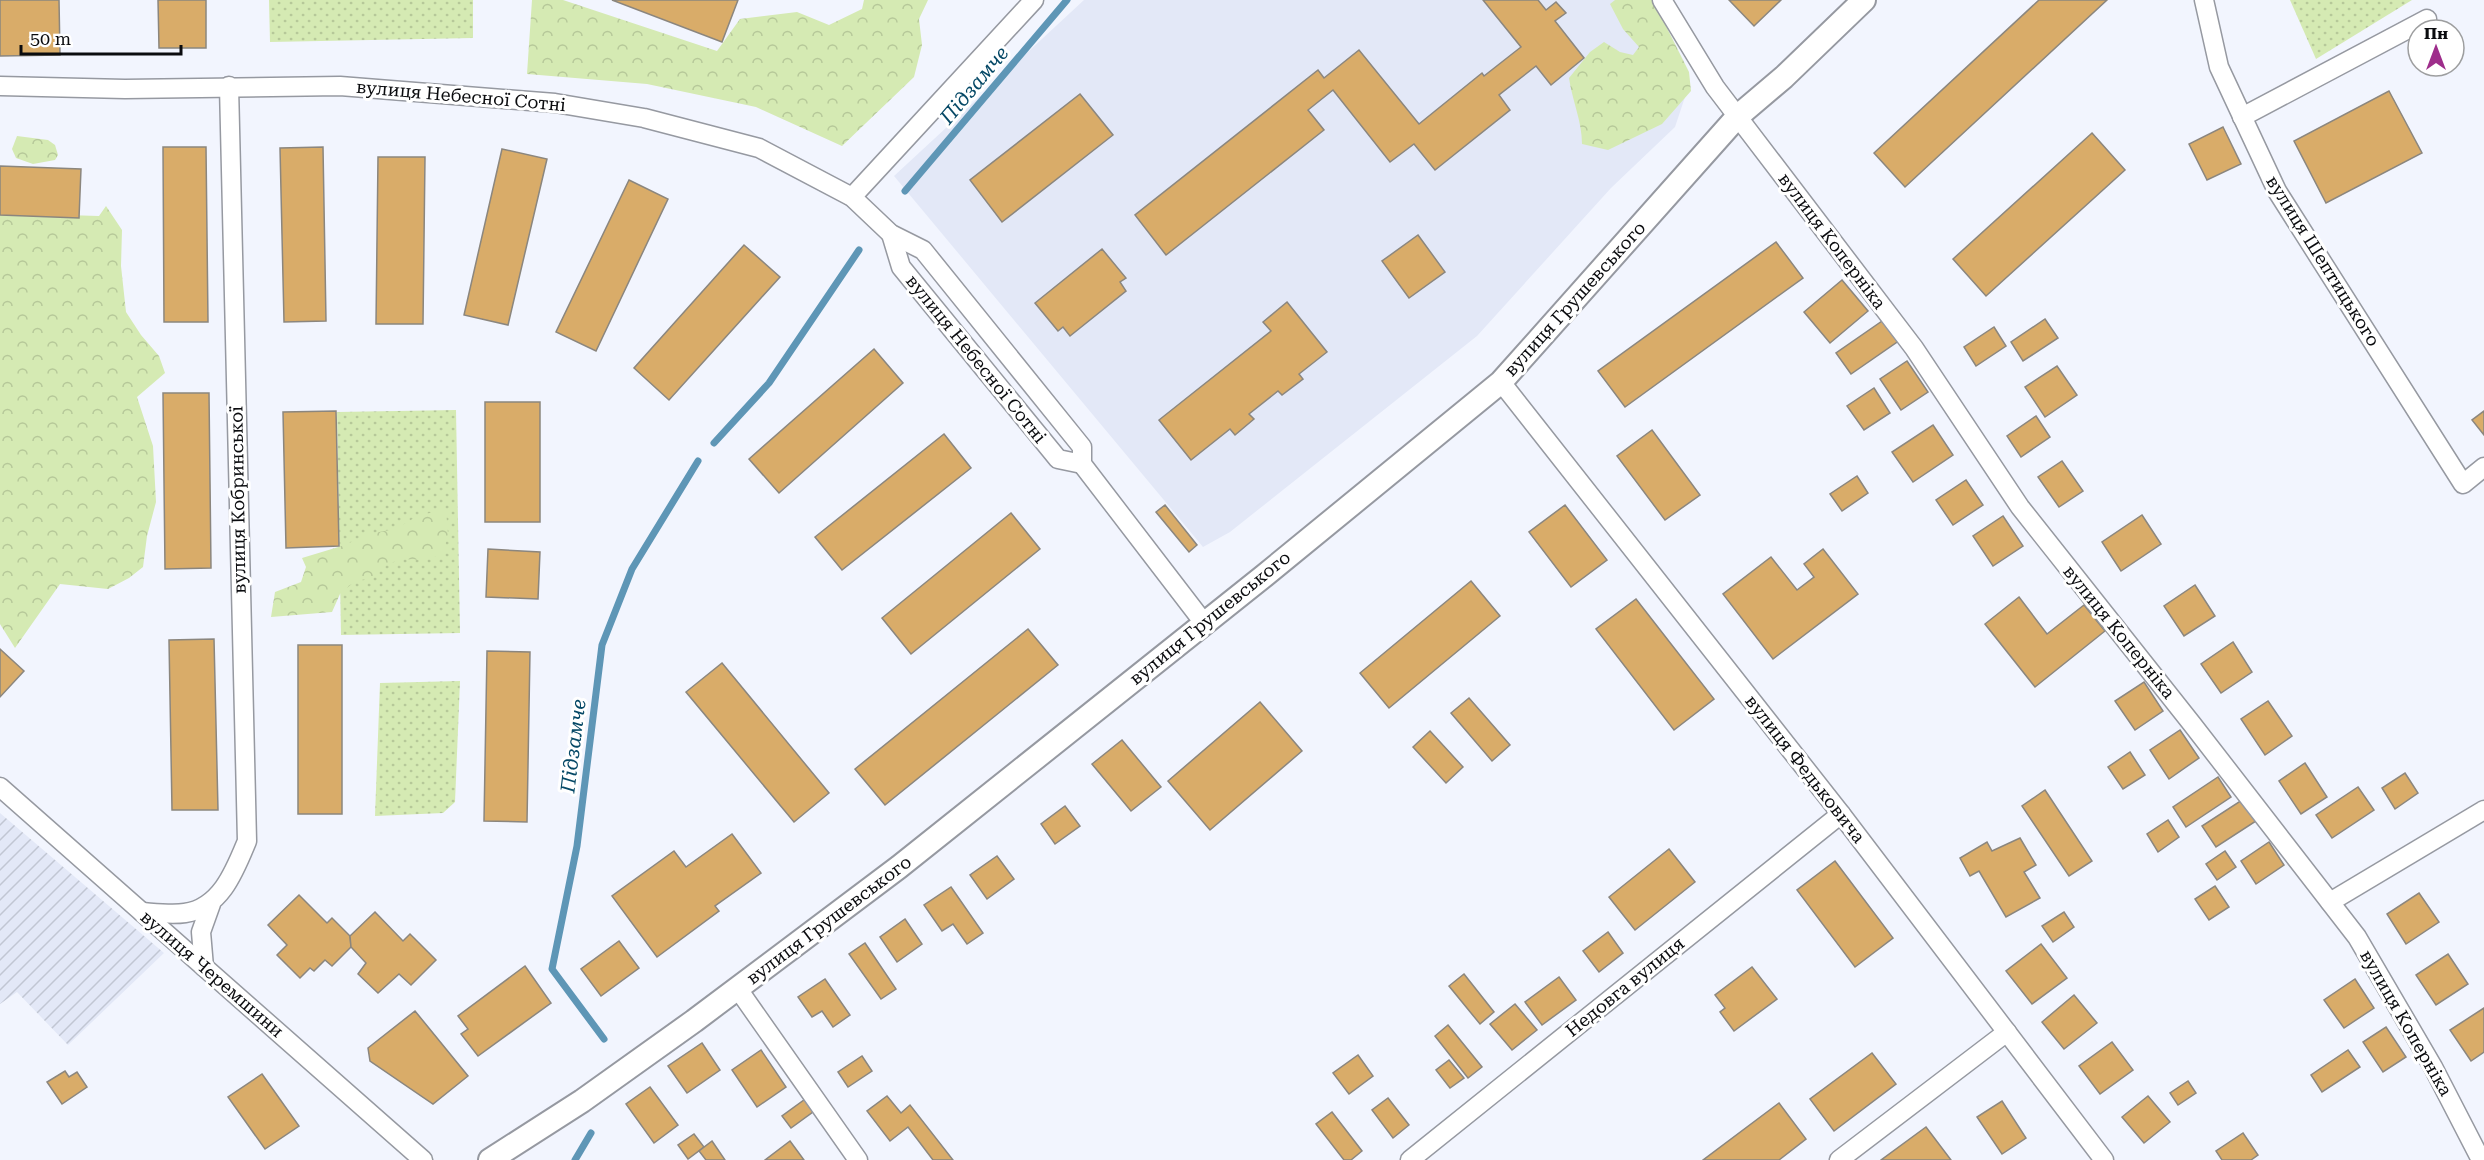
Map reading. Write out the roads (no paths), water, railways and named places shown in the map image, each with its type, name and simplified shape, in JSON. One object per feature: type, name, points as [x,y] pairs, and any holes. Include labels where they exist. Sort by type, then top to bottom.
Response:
[{"type":"street","points":[[852,197],[1034,0]]},
{"type":"street","name":"вулиця Коперніка","points":[[1662,0],[1714,87],[1914,348],[2020,507],[2358,937],[2433,1067],[2481,1160]]},
{"type":"street","name":"вулиця Грушевського","points":[[498,1157],[582,1101],[738,989],[899,867],[1501,382],[1738,116],[1864,0]]},
{"type":"street","name":"вулиця Шептицького","points":[[2204,0],[2219,67],[2277,191],[2463,484],[2484,467]]},
{"type":"street","points":[[2242,117],[2406,30]]},
{"type":"street","name":"вулиця Небесної Сотні","points":[[0,86],[125,89],[340,86],[436,92],[555,102],[644,118],[759,148],[852,197],[891,234],[923,250],[1082,447],[1082,464],[1204,623]]},
{"type":"street","name":"вулиця Кобринської","points":[[204,967],[201,932],[211,904],[234,872],[246,841],[229,86]]},
{"type":"street","name":"вулиця Небесної Сотні","points":[[891,234],[902,267],[1058,459],[1082,464]]},
{"type":"street","name":"вулиця Федьковича","points":[[1501,382],[1841,814],[2104,1160]]},
{"type":"street","name":"вулиця Черемшини","points":[[0,787],[423,1160]]},
{"type":"street","points":[[2330,902],[2484,810]]},
{"type":"street","name":"Недовга вулиця","points":[[1410,1160],[1841,814]]},
{"type":"street","points":[[142,912],[186,913],[211,904]]},
{"type":"street","points":[[738,989],[858,1160]]},
{"type":"street","points":[[1839,1160],[2007,1032]]},
{"type":"waterway","name":"Підзамче","points":[[905,191],[1067,0]]},
{"type":"waterway","name":"Підзамче","points":[[714,443],[769,383],[859,250]]},
{"type":"waterway","name":"Підзамче","points":[[604,1039],[552,969],[577,846],[602,645],[632,569],[698,461]]},
{"type":"waterway","name":"Підзамче","points":[[575,1160],[591,1133]]}]
